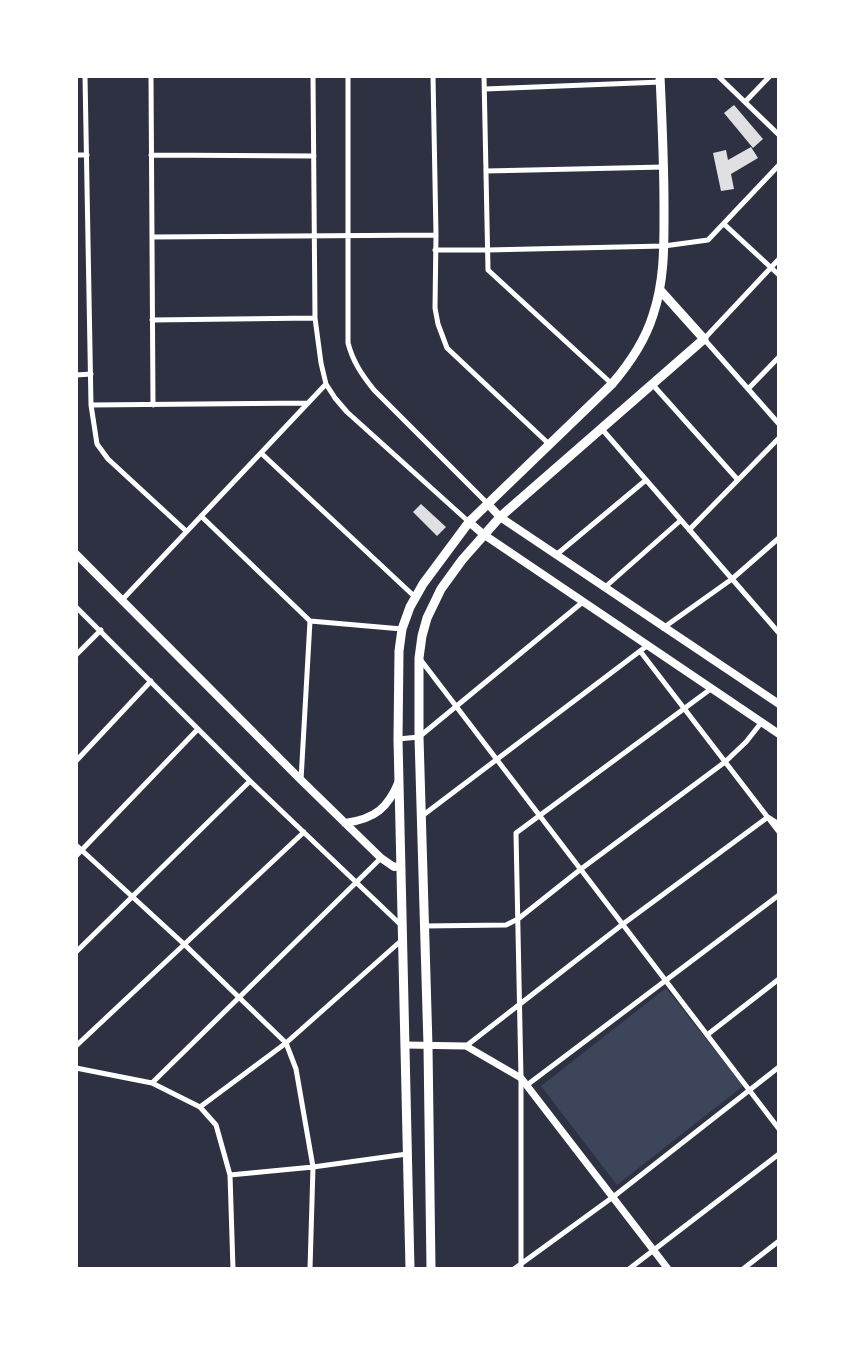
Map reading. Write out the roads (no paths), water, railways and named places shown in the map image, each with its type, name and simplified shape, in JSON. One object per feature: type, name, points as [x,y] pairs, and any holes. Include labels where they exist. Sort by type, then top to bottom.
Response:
[{"type":"main road","points":[[410,1269],[398,739],[399,651],[402,629],[415,598],[440,560],[469,522],[612,384],[628,365],[643,341],[653,316],[660,290],[664,246],[664,167],[660,79]]},
{"type":"main road","points":[[431,1269],[428,1046],[419,737],[422,636],[432,607],[441,589],[484,534],[500,517],[704,339],[660,290]]},
{"type":"main road","points":[[487,503],[500,517],[779,704]]},
{"type":"main road","points":[[469,522],[779,734]]},
{"type":"main road","points":[[76,554],[381,858],[394,867],[400,866]]},
{"type":"main road","points":[[345,823],[360,821],[373,816],[384,807],[393,795],[399,779]]},
{"type":"street","points":[[85,76],[91,405],[97,444],[108,459],[186,532]]},
{"type":"street","points":[[151,76],[153,405]]},
{"type":"street","points":[[313,76],[315,318],[326,384],[347,412],[469,522]]},
{"type":"street","points":[[348,76],[348,343],[352,358],[374,390],[487,503]]},
{"type":"street","points":[[433,76],[436,235],[435,308],[438,324],[447,348],[550,445]]},
{"type":"street","points":[[484,76],[488,270],[612,384]]},
{"type":"street","points":[[718,76],[779,135]]},
{"type":"street","points":[[745,102],[770,76]]},
{"type":"street","points":[[484,89],[660,79]]},
{"type":"street","points":[[76,156],[87,155]]},
{"type":"street","points":[[151,155],[314,156]]},
{"type":"street","points":[[435,250],[664,246],[708,240],[779,165]]},
{"type":"street","points":[[486,171],[664,167]]},
{"type":"street","points":[[724,224],[779,275]]},
{"type":"street","points":[[152,238],[436,235]]},
{"type":"street","points":[[779,260],[704,339],[779,424]]},
{"type":"street","points":[[152,320],[315,318]]},
{"type":"street","points":[[748,389],[779,357]]},
{"type":"street","points":[[76,375],[91,374]]},
{"type":"street","points":[[122,600],[326,384]]},
{"type":"street","points":[[653,385],[738,480]]},
{"type":"street","points":[[91,405],[308,403]]},
{"type":"street","points":[[601,428],[779,633]]},
{"type":"street","points":[[689,530],[779,438]]},
{"type":"street","points":[[261,453],[415,598]]},
{"type":"street","points":[[556,555],[646,480]]},
{"type":"street","points":[[201,516],[310,621],[402,629]]},
{"type":"street","points":[[604,588],[681,520]]},
{"type":"street","points":[[663,628],[732,579],[779,538]]},
{"type":"street","points":[[398,739],[419,737],[584,601]]},
{"type":"street","points":[[76,607],[250,781],[402,926]]},
{"type":"street","points":[[301,780],[310,621]]},
{"type":"street","points":[[76,655],[101,630]]},
{"type":"street","points":[[422,816],[648,645]]},
{"type":"street","points":[[640,651],[779,832]]},
{"type":"street","points":[[420,658],[779,1129]]},
{"type":"street","points":[[76,761],[151,681]]},
{"type":"street","points":[[521,1266],[522,1078],[516,833],[712,688]]},
{"type":"street","points":[[424,926],[506,925],[518,919],[581,869],[725,762],[746,742],[761,723]]},
{"type":"street","points":[[76,856],[198,729]]},
{"type":"street","points":[[76,952],[250,781]]},
{"type":"street","points":[[768,817],[779,824]]},
{"type":"street","points":[[466,1046],[623,924],[768,817]]},
{"type":"street","points":[[76,1046],[304,832]]},
{"type":"street","points":[[76,844],[185,945],[286,1043],[296,1070],[313,1167],[310,1269]]},
{"type":"street","points":[[152,1083],[381,858]]},
{"type":"street","points":[[527,1085],[779,895]]},
{"type":"street","points":[[200,1107],[286,1043],[403,939]]},
{"type":"street","points":[[707,1035],[779,979]]},
{"type":"street","points":[[405,1045],[466,1046],[522,1078],[668,1269]]},
{"type":"street","points":[[514,1269],[521,1266],[613,1197],[779,1067]]},
{"type":"street","points":[[76,1068],[152,1083],[200,1107],[216,1125],[230,1175],[233,1269]]},
{"type":"street","points":[[230,1175],[313,1167],[408,1154]]},
{"type":"street","points":[[629,1269],[779,1154]]},
{"type":"street","points":[[743,1269],[779,1241]]}]
